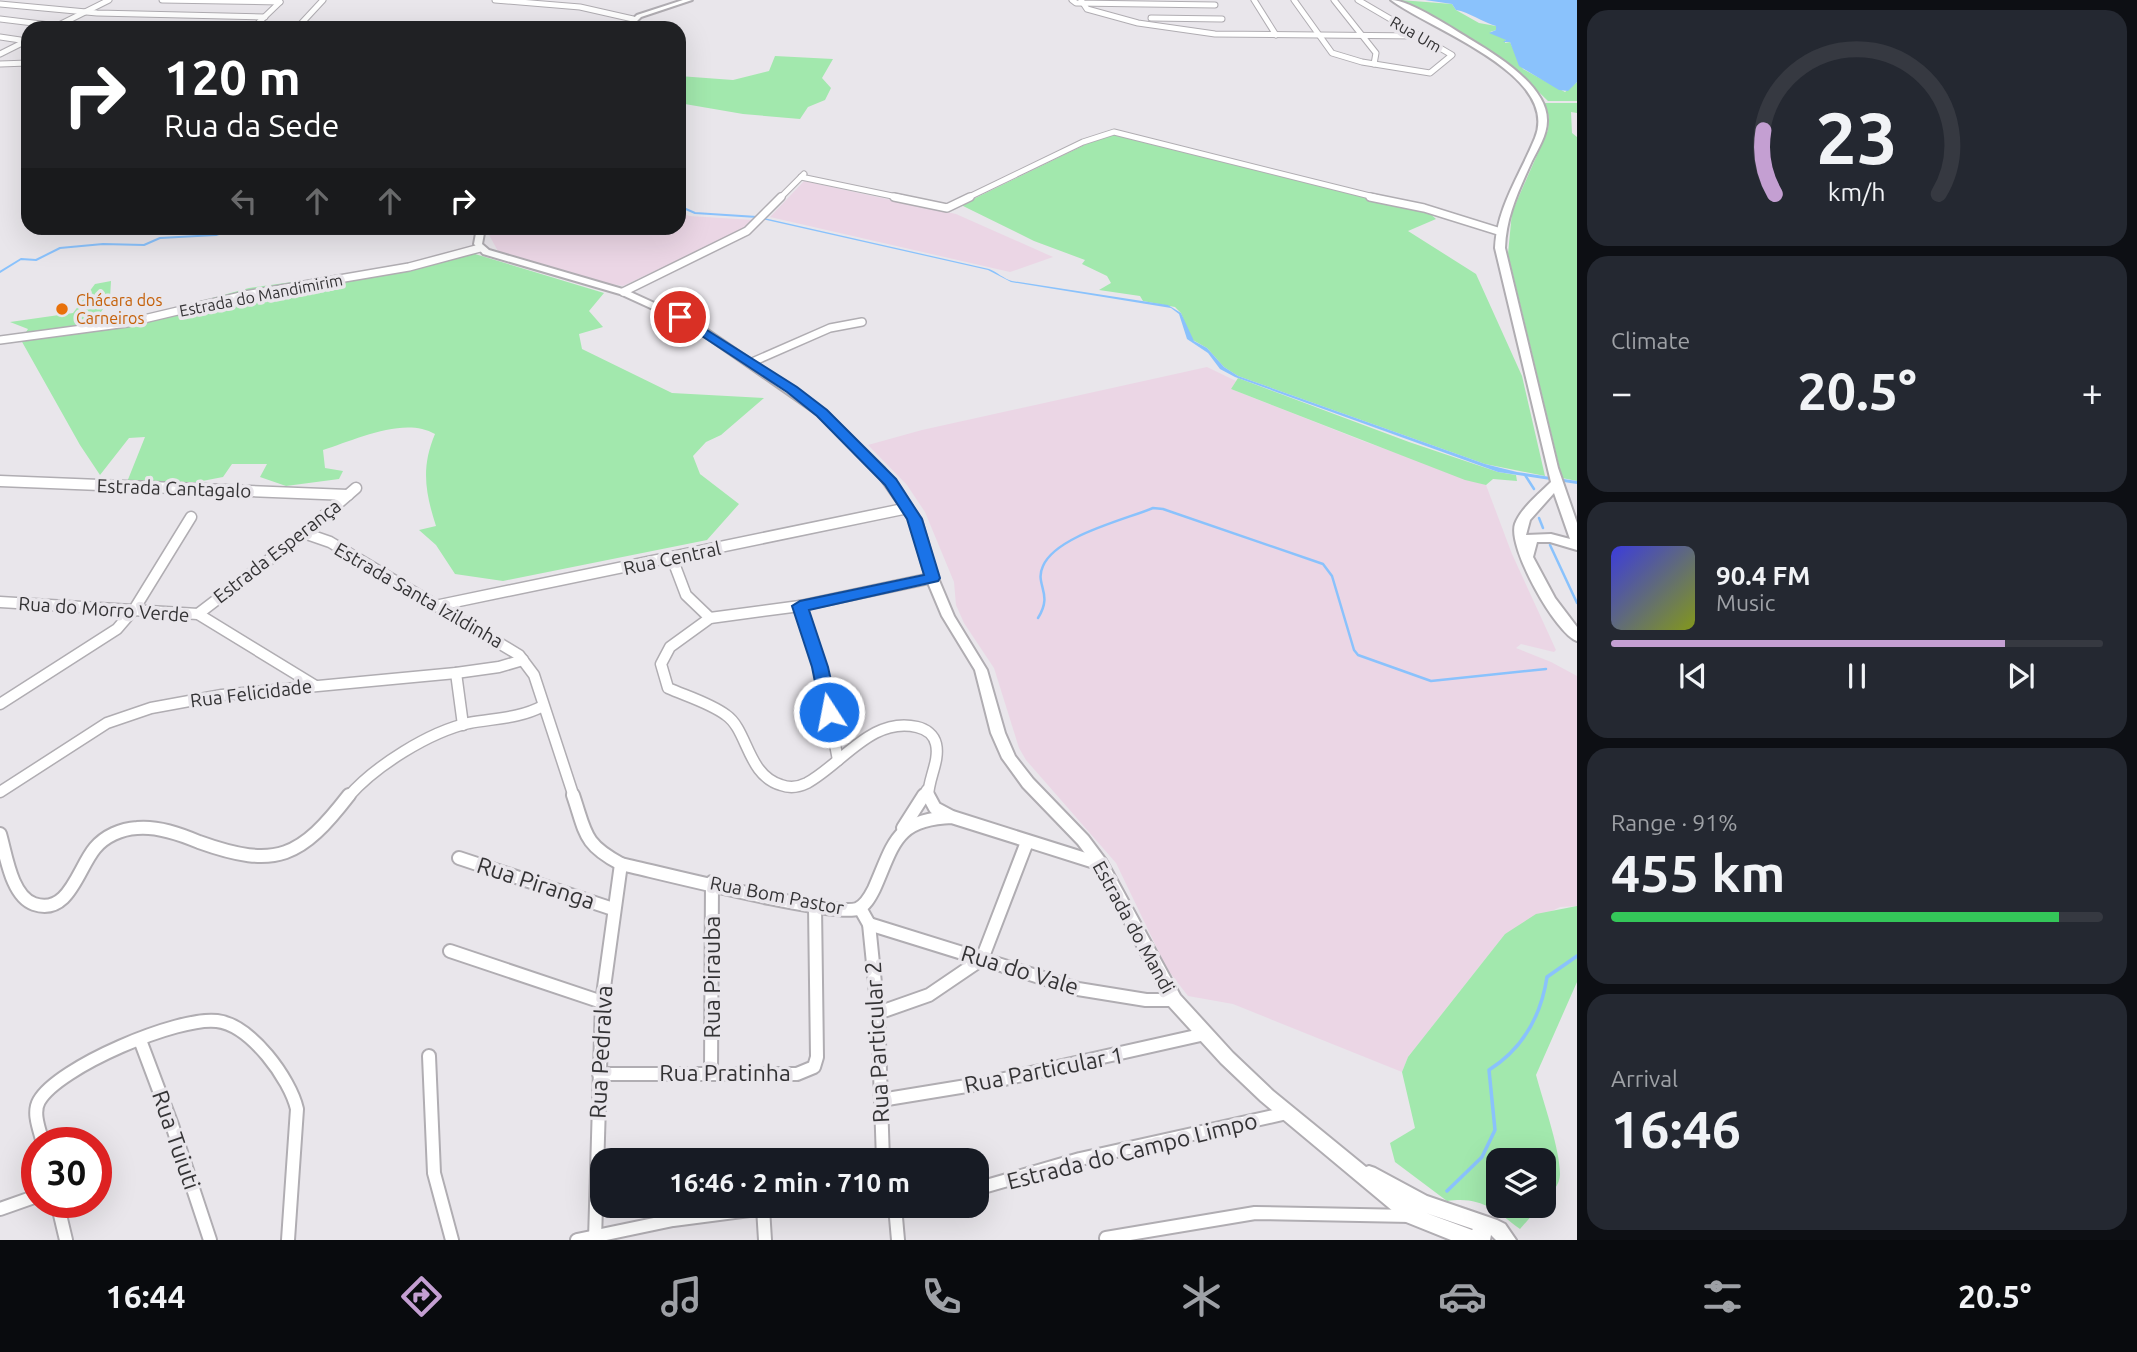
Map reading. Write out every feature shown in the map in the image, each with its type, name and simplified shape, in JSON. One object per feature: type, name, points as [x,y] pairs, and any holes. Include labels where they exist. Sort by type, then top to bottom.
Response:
[{"type":"highway","points":[[1395,0],[1500,62],[1520,77],[1535,93],[1540,104],[1544,120],[1541,133],[1505,212],[1501,232],[1503,268],[1556,480],[1577,544]]},
{"type":"highway","points":[[1556,480],[1521,525],[1519,537],[1533,571],[1559,617],[1577,636]]},
{"type":"highway","points":[[1527,556],[1531,538],[1551,538],[1577,544]]},
{"type":"main road","points":[[633,19],[689,0]]},
{"type":"main road","points":[[479,235],[480,248]]},
{"type":"main road","name":"Estrada do Mandi","points":[[480,248],[499,257],[623,292],[693,324],[822,413],[880,470],[915,519],[932,578],[953,625],[981,670],[998,733],[1009,758],[1028,783],[1083,840],[1101,864],[1174,1000],[1205,1034],[1287,1113],[1332,1152],[1412,1216],[1474,1240]]},
{"type":"main road","name":"Estrada do Mandi","points":[[1332,1152],[1409,1197],[1495,1234],[1521,1240]]},
{"type":"street","points":[[67,21],[109,0]]},
{"type":"street","points":[[162,0],[281,1]]},
{"type":"street","points":[[304,21],[323,0]]},
{"type":"street","points":[[495,0],[580,7],[633,19]]},
{"type":"street","points":[[1072,0],[1210,2],[1233,35]]},
{"type":"street","points":[[1254,0],[1276,35]]},
{"type":"street","points":[[1294,0],[1331,53],[1374,64],[1376,53],[1334,0]]},
{"type":"street","name":"Rua Um","points":[[1358,0],[1452,55],[1430,73],[1374,64]]},
{"type":"street","points":[[261,21],[281,1]]},
{"type":"street","points":[[1082,2],[1089,10],[1138,23],[1233,35],[1419,36]]},
{"type":"street","points":[[2,3],[86,12],[265,17]]},
{"type":"street","points":[[1151,18],[1222,19]]},
{"type":"street","points":[[0,19],[21,22]]},
{"type":"street","points":[[0,37],[21,41]]},
{"type":"street","points":[[0,54],[21,44]]},
{"type":"street","points":[[0,64],[21,63]]},
{"type":"street","points":[[623,292],[747,231],[803,176],[947,208],[1085,141],[1114,132],[1366,196],[1424,208],[1501,232]]},
{"type":"street","name":"Estrada do Mandimirim","points":[[0,340],[127,323],[245,295],[409,267],[480,248]]},
{"type":"street","points":[[750,363],[830,328],[862,322]]},
{"type":"street","name":"Estrada Cantagalo","points":[[0,481],[352,491]]},
{"type":"street","name":"Estrada Esperança","points":[[198,614],[304,533],[352,491]]},
{"type":"street","name":"Rua Central","points":[[435,606],[908,508]]},
{"type":"street","points":[[0,704],[117,629],[135,608],[191,517]]},
{"type":"street","name":"Estrada Santa Izildinha","points":[[304,533],[330,542],[513,650],[534,675],[543,706]]},
{"type":"street","points":[[673,558],[686,595],[710,618]]},
{"type":"street","points":[[932,578],[800,606],[710,618],[683,635],[662,659],[662,673],[668,688],[727,715],[761,773],[780,787],[795,788],[804,785],[885,728],[902,723],[916,726],[929,732],[936,745],[927,789],[931,803],[951,817],[1101,864]]},
{"type":"street","name":"Rua do Morro Verde","points":[[0,602],[135,608],[198,614],[315,685]]},
{"type":"street","points":[[800,606],[820,667],[838,760]]},
{"type":"street","name":"Rua Felicidade","points":[[0,792],[107,723],[129,715],[202,698],[456,673],[499,667],[523,660]]},
{"type":"street","points":[[456,673],[463,725]]},
{"type":"street","points":[[0,834],[18,891],[25,900],[42,905],[62,899],[71,892],[93,850],[109,836],[129,829],[162,831],[255,857],[292,851],[303,847],[320,833],[368,776],[428,741],[463,725],[519,719],[543,706]]},
{"type":"street","name":"Rua Bom Pastor","points":[[543,706],[589,842],[598,852],[621,864],[815,906],[847,910],[860,908],[868,901],[901,831],[927,789]]},
{"type":"street","points":[[901,831],[924,819],[951,817]]},
{"type":"street","points":[[878,1013],[929,995],[982,959],[1027,842]]},
{"type":"street","name":"Rua Piranga","points":[[459,858],[613,909]]},
{"type":"street","name":"Rua Pedralva","points":[[595,1238],[602,1002],[621,864]]},
{"type":"street","name":"Rua Pirauba","points":[[711,1072],[712,882]]},
{"type":"street","name":"Rua Pratinha","points":[[598,1074],[797,1074],[814,1067],[817,1057],[815,906]]},
{"type":"street","points":[[860,908],[869,924]]},
{"type":"street","name":"Rua do Vale","points":[[869,924],[1079,989],[1146,1000],[1174,1000]]},
{"type":"street","name":"Rua Particular 2","points":[[869,924],[878,1013],[883,1148]]},
{"type":"street","points":[[450,951],[602,1002]]},
{"type":"street","points":[[39,1127],[37,1104],[44,1094],[60,1080],[103,1055],[194,1022],[218,1020],[234,1027],[281,1072],[290,1085],[298,1109],[288,1240]]},
{"type":"street","name":"Rua Particular 1","points":[[881,1100],[990,1082],[1205,1034]]},
{"type":"street","name":"Rua Tuiuti","points":[[140,1040],[172,1125],[210,1240]]},
{"type":"street","points":[[429,1056],[434,1173],[453,1240]]},
{"type":"street","name":"Estrada do Campo Limpo","points":[[989,1185],[1080,1159],[1287,1113]]},
{"type":"street","points":[[0,1209],[21,1202]]},
{"type":"street","points":[[1106,1238],[1255,1213],[1412,1216]]},
{"type":"street","points":[[61,1218],[66,1240]]},
{"type":"street","points":[[577,1240],[688,1218]]},
{"type":"street","points":[[764,1218],[765,1240]]},
{"type":"street","points":[[895,1218],[898,1240]]},
{"type":"shaded area","points":[[804,181],[956,214],[1053,257],[1010,272],[770,217]]},
{"type":"shaded area","points":[[686,215],[754,220],[740,231],[623,286],[595,281],[499,253],[489,235],[686,235]]},
{"type":"shaded area","points":[[1207,367],[1236,381],[1231,389],[1363,441],[1486,485],[1512,554],[1556,650],[1554,652],[1521,644],[1516,648],[1577,676],[1577,906],[1560,907],[1505,934],[1408,1057],[1402,1072],[1233,1004],[1188,996],[1167,969],[1116,863],[1026,760],[1019,748],[994,668],[964,623],[956,605],[954,582],[925,512],[907,485],[868,445],[922,430]]},
{"type":"green space","points":[[1400,0],[1452,4],[1456,10],[1479,23],[1496,26],[1496,30],[1490,32],[1506,39],[1505,43],[1510,42],[1523,69],[1565,92],[1577,82],[1577,101],[1548,101],[1515,69]]},
{"type":"green space","points":[[775,56],[833,59],[822,78],[831,88],[825,100],[808,107],[800,119],[743,114],[686,104],[686,77],[733,80],[769,71]]},
{"type":"green space","points":[[1545,103],[1577,103],[1577,113],[1571,112],[1572,133],[1577,137],[1577,481],[1562,478],[1508,254],[1512,212],[1548,130],[1549,117]]},
{"type":"green space","points":[[1107,134],[1124,135],[1428,212],[1436,219],[1408,231],[1476,274],[1522,376],[1545,476],[1485,464],[1238,376],[1224,367],[1207,348],[1191,339],[1181,313],[1175,307],[1143,301],[1140,296],[1099,290],[1111,283],[1107,276],[1082,264],[1085,260],[1034,241],[961,205]]},
{"type":"green space","points":[[475,254],[604,293],[589,311],[603,327],[579,334],[582,349],[672,393],[764,398],[721,435],[706,442],[693,456],[700,474],[739,504],[707,540],[503,581],[455,574],[436,545],[419,530],[436,526],[426,480],[428,458],[435,434],[423,429],[379,432],[323,450],[325,468],[343,471],[339,479],[286,486],[260,477],[267,464],[232,464],[223,477],[197,482],[127,482],[145,437],[129,438],[100,475],[80,445],[21,340],[28,329],[10,322],[73,313],[95,284],[111,281],[110,298],[94,323],[135,319],[249,288],[314,279],[329,282],[418,268]]},
{"type":"green space","points":[[1238,378],[1409,442],[1498,472],[1516,475],[1517,481],[1493,479],[1486,485],[1465,480],[1231,389]]},
{"type":"green space","points":[[1577,906],[1577,982],[1536,1075],[1551,1125],[1557,1152],[1560,1174],[1558,1182],[1556,1187],[1556,1148],[1486,1148],[1486,1206],[1469,1200],[1447,1201],[1395,1162],[1390,1143],[1415,1128],[1402,1072],[1408,1057],[1505,934],[1536,914]]},
{"type":"green space","points":[[1505,1218],[1530,1218],[1520,1229]]},
{"type":"water","points":[[1425,0],[1577,0],[1577,82],[1568,91],[1559,90],[1519,66],[1510,42],[1503,42],[1506,40],[1489,33],[1496,30],[1496,26],[1456,10],[1452,4]]},
{"type":"water","points":[[762,219],[989,269],[1012,281],[1168,305],[1181,313],[1194,341],[1207,348],[1224,367],[1238,376],[1485,464],[1577,481],[1577,484],[1498,472],[1235,377],[1220,369],[1208,353],[1187,339],[1179,314],[1171,308],[1011,282],[988,270]]},
{"type":"waterway","points":[[686,209],[695,213],[757,217]]},
{"type":"waterway","points":[[0,272],[21,259],[36,260],[60,248],[103,244],[144,245],[160,238],[216,235]]},
{"type":"waterway","points":[[1525,475],[1534,489]]},
{"type":"waterway","points":[[1038,618],[1044,602],[1041,573],[1050,555],[1092,530],[1153,508],[1163,509],[1323,564],[1332,576],[1354,650],[1358,655],[1431,681],[1546,669]]},
{"type":"waterway","points":[[1539,518],[1543,528]]},
{"type":"waterway","points":[[1550,545],[1577,603]]},
{"type":"waterway","points":[[1447,1191],[1482,1157],[1495,1130],[1489,1070],[1511,1052],[1528,1030],[1540,1005],[1547,977],[1577,956]]},
{"type":"place","name":"Chácara dos Carneiros","points":[[62,309]]},
{"type":"route","points":[[680,317],[792,390],[822,413],[891,482],[915,519],[932,578],[800,606],[820,667],[829,712]]}]
